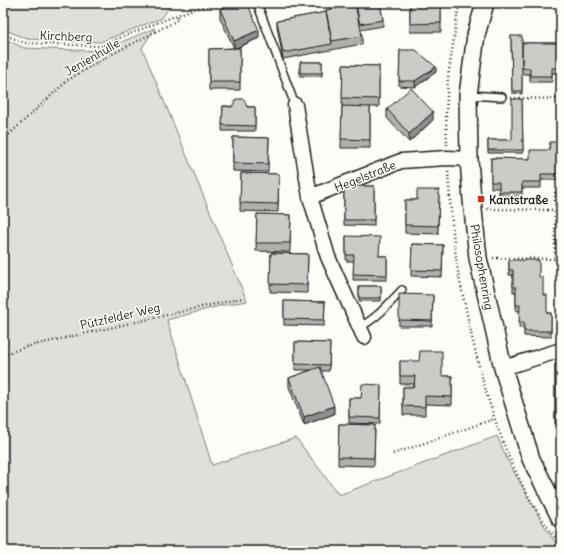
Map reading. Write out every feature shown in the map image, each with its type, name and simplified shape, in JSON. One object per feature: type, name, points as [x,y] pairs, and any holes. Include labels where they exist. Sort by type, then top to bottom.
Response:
[{"type":"street","name":"Philosophenring","points":[[485,3],[476,35],[468,95],[469,159],[478,258],[503,368],[531,459],[561,519]]},
{"type":"street","points":[[295,105],[310,197],[328,257],[362,332]]},
{"type":"street","name":"Hegelstraße","points":[[310,197],[401,161],[447,158],[469,159]]},
{"type":"street","points":[[503,368],[561,350]]},
{"type":"lane","points":[[257,3],[295,105]]},
{"type":"lane","points":[[468,95],[502,97]]},
{"type":"lane","points":[[362,332],[402,290]]},
{"type":"path","name":"Kirchberg","points":[[3,34],[25,43],[99,46],[190,10],[218,3]]},
{"type":"path","points":[[458,10],[461,3]]},
{"type":"path","name":"Jenienhülle","points":[[3,140],[68,80],[101,60],[176,21],[179,15]]},
{"type":"path","points":[[512,98],[560,99],[561,102]]},
{"type":"path","points":[[555,259],[555,193],[561,193]]},
{"type":"path","points":[[498,209],[555,210]]},
{"type":"path","points":[[478,258],[561,260]]},
{"type":"path","name":"Pützfelder Weg","points":[[3,355],[25,347],[242,298]]},
{"type":"path","points":[[393,454],[494,419]]},
{"type":"path","points":[[558,551],[561,548]]},
{"type":"shaded area","points":[[3,3],[172,3],[162,18],[100,42],[27,39],[3,29]]},
{"type":"shaded area","points":[[155,28],[142,48],[247,301],[219,306],[167,320],[212,465],[296,438],[339,495],[497,436],[508,461],[545,527],[561,551],[3,551],[3,38],[24,48],[100,51]]},
{"type":"building","points":[[235,3],[247,3],[259,30],[234,41],[220,9]]},
{"type":"building","points":[[355,3],[380,3],[383,20],[359,24]]},
{"type":"building","points":[[410,3],[441,3],[441,23],[410,24]]},
{"type":"building","points":[[356,4],[362,36],[332,41],[326,10]]},
{"type":"building","points":[[326,12],[332,44],[283,53],[277,21]]},
{"type":"building","points":[[511,36],[522,36],[522,91],[512,91]]},
{"type":"building","points":[[522,43],[561,43],[561,68],[552,68],[552,76],[530,76],[530,68],[522,68]]},
{"type":"building","points":[[240,48],[240,82],[209,82],[209,49]]},
{"type":"building","points":[[400,50],[416,50],[436,67],[415,81],[399,81]]},
{"type":"building","points":[[300,62],[322,62],[322,73],[300,73]]},
{"type":"building","points":[[343,65],[379,66],[379,99],[342,98]]},
{"type":"building","points":[[411,88],[433,112],[409,134],[387,109]]},
{"type":"building","points":[[236,99],[244,99],[247,107],[255,107],[255,126],[222,125],[223,106],[232,107]]},
{"type":"building","points":[[512,99],[522,99],[523,150],[488,150],[488,140],[512,140]]},
{"type":"building","points":[[342,106],[370,107],[370,140],[341,139]]},
{"type":"building","points":[[233,137],[269,138],[268,164],[233,163]]},
{"type":"building","points":[[550,142],[561,142],[561,174],[541,174],[541,182],[522,182],[522,192],[499,192],[499,182],[491,182],[491,158],[530,159],[530,150],[549,150]]},
{"type":"building","points":[[241,173],[279,174],[278,204],[240,203]]},
{"type":"building","points":[[344,186],[374,186],[374,220],[344,220]]},
{"type":"building","points":[[417,190],[439,190],[438,226],[405,225],[405,200],[417,200]]},
{"type":"building","points":[[257,214],[291,215],[290,243],[256,243]]},
{"type":"building","points":[[346,236],[380,237],[379,256],[387,256],[387,275],[353,274],[354,255],[346,255]]},
{"type":"building","points":[[412,244],[443,245],[442,271],[411,270]]},
{"type":"building","points":[[271,253],[308,254],[307,285],[270,284]]},
{"type":"building","points":[[509,260],[539,260],[539,277],[543,278],[543,295],[547,295],[547,313],[551,313],[551,331],[524,331],[524,322],[519,322],[520,305],[516,305],[516,287],[513,287],[513,270],[509,270]]},
{"type":"building","points":[[359,286],[381,286],[381,298],[359,298]]},
{"type":"building","points":[[399,294],[433,295],[432,321],[399,320]]},
{"type":"building","points":[[284,301],[325,302],[324,320],[284,319]]},
{"type":"building","points":[[295,342],[330,343],[329,365],[295,364]]},
{"type":"building","points":[[420,351],[442,351],[442,376],[452,376],[452,397],[425,396],[425,407],[403,406],[403,387],[414,387],[415,376],[400,376],[400,361],[419,361]]},
{"type":"building","points":[[555,364],[561,364],[561,419],[555,419]]},
{"type":"building","points":[[320,367],[334,406],[304,417],[289,378]]},
{"type":"building","points":[[362,384],[381,385],[380,418],[349,417],[349,398],[361,398]]},
{"type":"building","points":[[339,424],[375,425],[374,458],[338,457]]},
{"type":"building","points":[[557,431],[561,431],[561,444],[558,444]]},
{"type":"place","name":"Kantstraße","points":[[481,199]]}]
